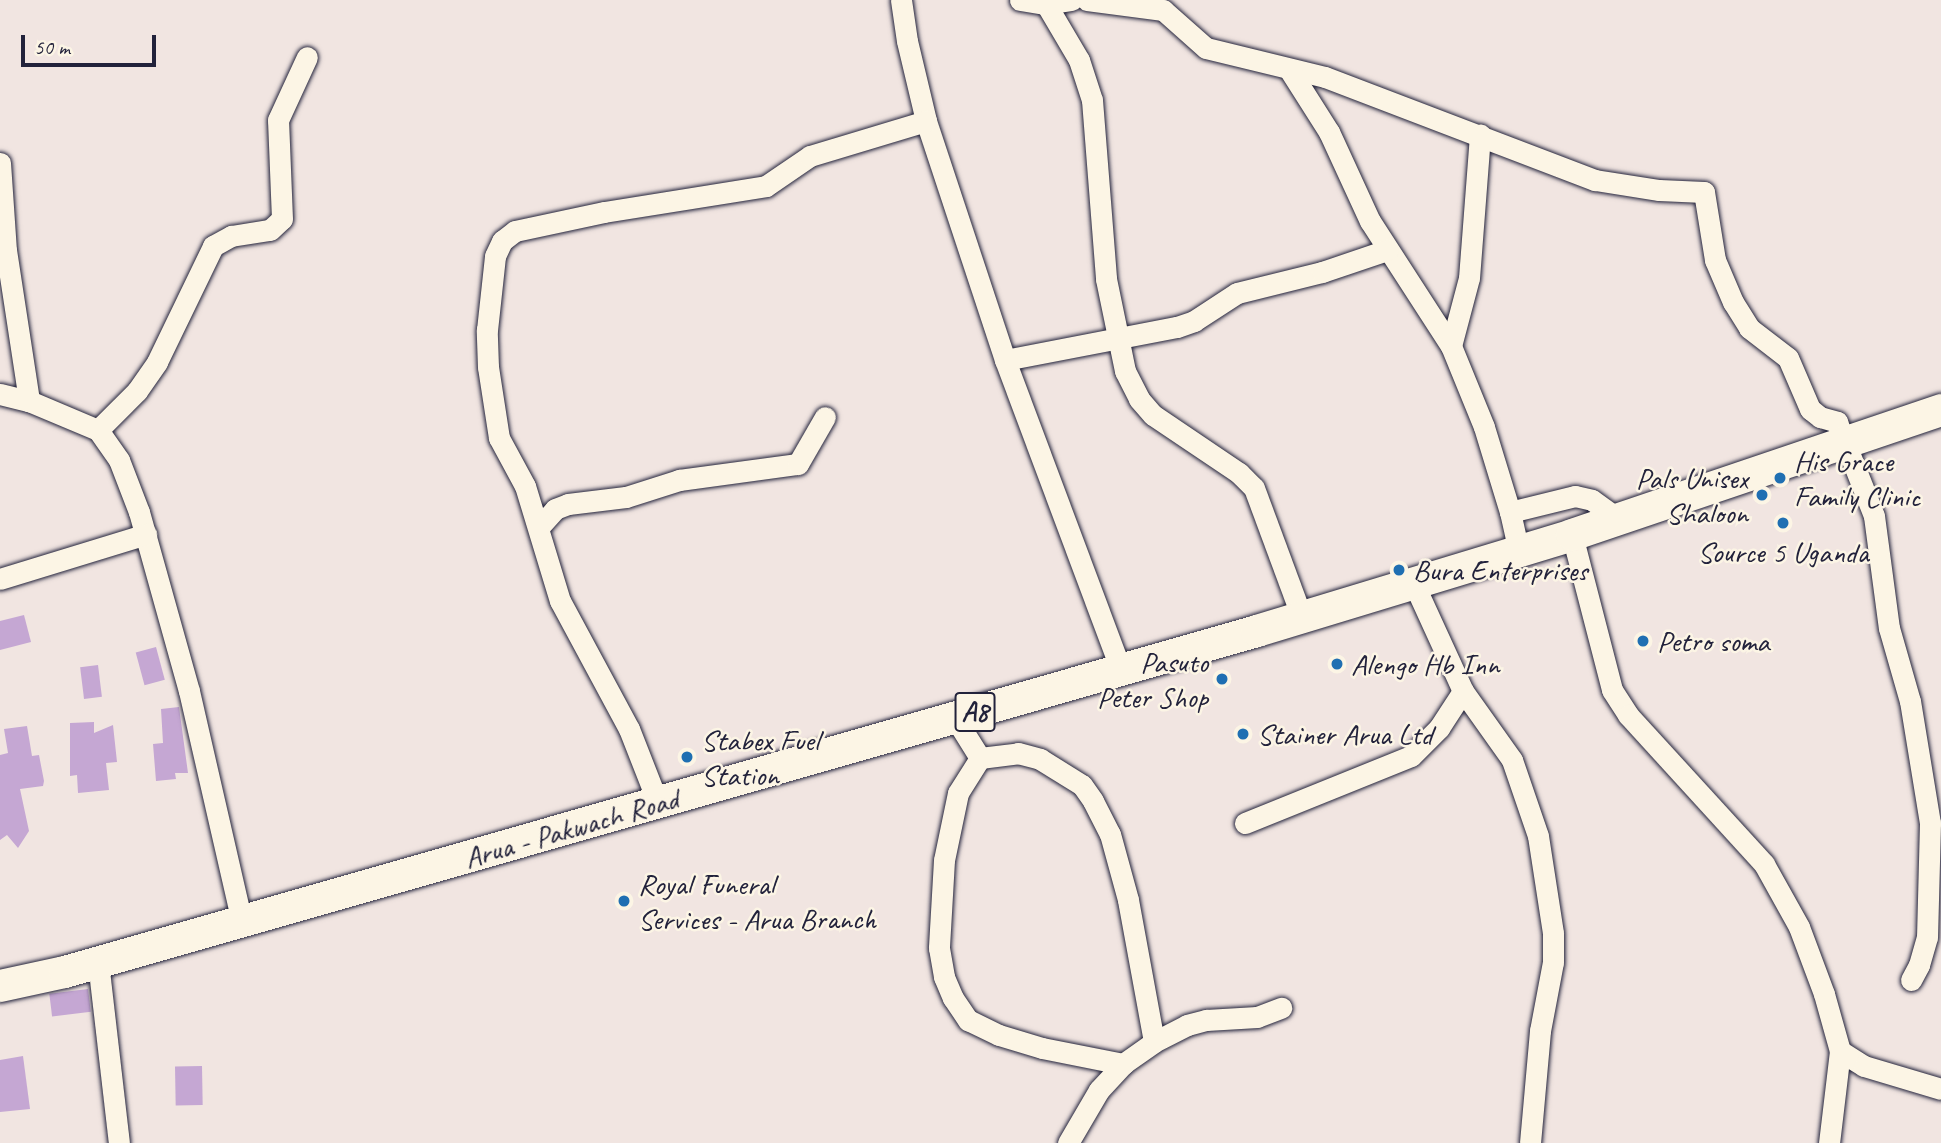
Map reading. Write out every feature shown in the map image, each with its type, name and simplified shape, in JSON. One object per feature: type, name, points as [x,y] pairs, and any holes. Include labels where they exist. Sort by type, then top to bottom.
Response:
[{"type":"main road","name":"Arua - Pakwach Road","points":[[0,986],[243,922],[1302,618],[1573,535],[1941,410]]},
{"type":"street","points":[[901,0],[907,41],[926,121],[1005,360],[1121,670]]},
{"type":"street","points":[[1020,0],[1046,4],[1072,0]]},
{"type":"street","points":[[1087,0],[1163,10],[1206,48],[1325,78],[1480,134],[1595,180],[1659,190],[1702,190],[1715,260],[1733,302],[1749,328],[1786,355],[1810,409],[1820,417],[1837,422],[1874,516],[1889,628],[1910,701],[1930,823],[1927,937],[1911,980]]},
{"type":"street","points":[[1046,4],[1079,60],[1092,100],[1106,279],[1117,338],[1131,385],[1153,415],[1239,472],[1260,496],[1302,618]]},
{"type":"street","points":[[97,430],[137,391],[157,362],[213,246],[231,236],[270,230],[282,219],[278,120],[307,57]]},
{"type":"street","points":[[1289,69],[1329,132],[1358,199],[1387,250],[1451,345],[1484,427],[1510,512],[1519,552]]},
{"type":"street","points":[[659,803],[629,729],[560,601],[525,486],[499,438],[491,389],[487,330],[495,256],[502,241],[515,231],[604,212],[766,186],[810,156],[926,121]]},
{"type":"street","points":[[1451,345],[1469,278],[1480,134]]},
{"type":"street","points":[[0,163],[6,250],[29,401]]},
{"type":"street","points":[[1005,360],[1185,325],[1237,293],[1322,272],[1387,250]]},
{"type":"street","points":[[0,394],[29,401],[97,430],[119,460],[146,534],[189,691],[243,922]]},
{"type":"street","points":[[539,527],[551,513],[568,504],[626,497],[679,480],[798,464],[825,417]]},
{"type":"street","points":[[1510,512],[1575,496],[1592,499],[1618,519]]},
{"type":"street","points":[[0,579],[146,534]]},
{"type":"street","points":[[1573,535],[1612,690],[1629,715],[1764,864],[1799,927],[1824,994],[1840,1051],[1829,1143]]},
{"type":"street","points":[[1414,583],[1463,691],[1487,721],[1520,777],[1538,836],[1548,887],[1553,962],[1538,1042],[1530,1143]]},
{"type":"street","points":[[1245,823],[1410,756],[1439,727],[1463,691]]},
{"type":"street","points":[[956,718],[980,758]]},
{"type":"street","points":[[980,758],[1018,753],[1040,759],[1082,785],[1093,801],[1110,834],[1128,900],[1154,1042]]},
{"type":"street","points":[[980,758],[958,793],[944,860],[939,948],[944,977],[953,999],[968,1020],[981,1028],[1042,1048],[1124,1064]]},
{"type":"street","points":[[99,962],[119,1143]]},
{"type":"street","points":[[1068,1143],[1099,1090],[1124,1064],[1154,1042],[1187,1025],[1206,1020],[1257,1017],[1281,1008]]},
{"type":"street","points":[[1840,1051],[1864,1066],[1941,1089]]},
{"type":"building","points":[[24,615],[31,642],[0,650],[0,621]]},
{"type":"building","points":[[156,647],[165,680],[145,685],[136,652]]},
{"type":"building","points":[[98,665],[102,697],[84,699],[80,667]]},
{"type":"building","points":[[179,707],[188,773],[175,773],[176,779],[156,781],[153,744],[163,743],[161,709]]},
{"type":"building","points":[[94,722],[94,733],[113,725],[117,762],[106,763],[109,790],[78,793],[77,775],[70,776],[70,723]]},
{"type":"building","points":[[27,726],[32,756],[39,755],[44,781],[43,786],[20,789],[29,831],[18,848],[7,835],[0,840],[0,755],[8,753],[4,729]]},
{"type":"building","points":[[88,989],[91,1012],[52,1017],[49,994]]},
{"type":"building","points":[[23,1056],[30,1109],[0,1112],[0,1060]]},
{"type":"building","points":[[175,1066],[202,1066],[203,1105],[176,1105]]},
{"type":"place","name":"His Grace Family Clinic","points":[[1780,478]]},
{"type":"place","name":"Pals Unisex Shaloon","points":[[1762,495]]},
{"type":"place","name":"Source 5 Uganda","points":[[1783,523]]},
{"type":"place","name":"Bura Enterprises","points":[[1399,570]]},
{"type":"place","name":"Petro soma","points":[[1643,641]]},
{"type":"place","name":"Alengo Hb Inn","points":[[1337,664]]},
{"type":"place","name":"Pasuto Peter Shop","points":[[1222,679]]},
{"type":"place","name":"Stainer Arua Ltd","points":[[1243,734]]},
{"type":"place","name":"Stabex Fuel Station","points":[[687,757]]},
{"type":"place","name":"Royal Funeral Services - Arua Branch","points":[[624,901]]}]
